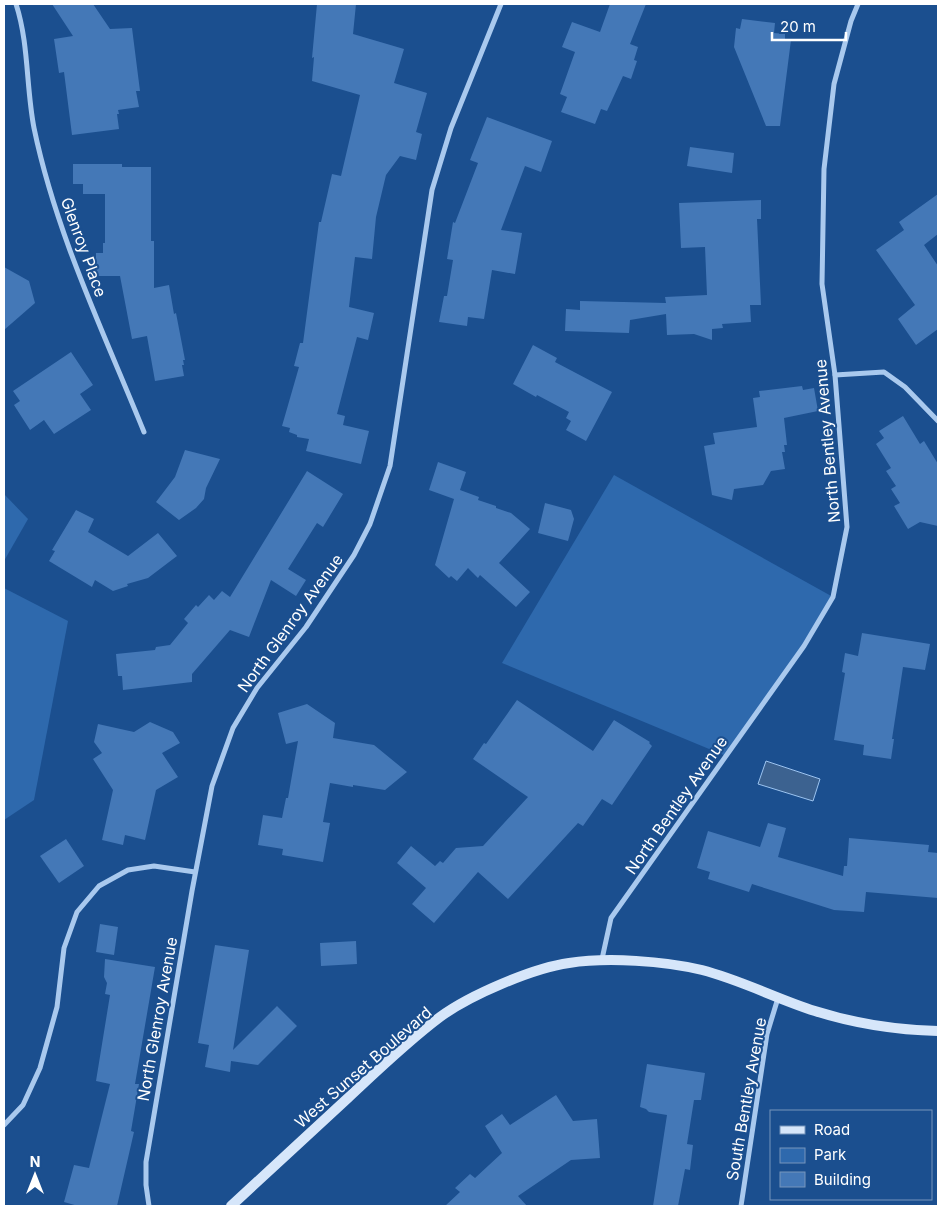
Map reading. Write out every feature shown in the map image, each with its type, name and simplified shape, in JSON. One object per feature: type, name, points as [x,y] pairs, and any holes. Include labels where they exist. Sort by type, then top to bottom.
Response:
[{"type":"main road","name":"West Sunset Boulevard","points":[[231,1206],[402,1048],[442,1016],[473,997],[513,980],[567,963],[602,959],[675,965],[732,979],[814,1011],[855,1023],[901,1030],[938,1031]]},
{"type":"street","name":"Glenroy Place","points":[[16,4],[22,23],[34,127],[61,228],[144,432]]},
{"type":"street","name":"North Glenroy Avenue","points":[[149,1206],[146,1185],[146,1162],[195,872],[212,786],[233,728],[257,688],[306,627],[354,555],[370,524],[390,466],[432,190],[451,128],[502,4]]},
{"type":"street","name":"North Bentley Avenue","points":[[602,959],[611,918],[804,646],[833,597],[847,527],[835,375],[822,284],[824,169],[834,84],[851,21],[858,4]]},
{"type":"street","points":[[835,375],[884,372],[905,387],[938,421]]},
{"type":"street","points":[[4,1124],[23,1106],[40,1068],[58,1007],[64,948],[77,912],[98,886],[128,870],[154,866],[195,872]]},
{"type":"street","name":"South Bentley Avenue","points":[[741,1206],[767,1034],[778,997]]},
{"type":"green space","points":[[614,475],[833,597],[804,646],[726,756],[502,663]]},
{"type":"green space","points":[[4,494],[28,519],[4,561]]},
{"type":"green space","points":[[4,588],[68,621],[34,800],[4,820]]},
{"type":"shaded area","points":[[766,761],[820,779],[813,801],[758,784]]},
{"type":"building","points":[[52,4],[93,4],[110,29],[132,28],[140,91],[136,91],[139,107],[118,110],[119,129],[72,135],[64,72],[59,73],[54,39],[73,36]]},
{"type":"building","points":[[317,4],[356,4],[353,34],[404,49],[394,83],[427,93],[416,132],[422,134],[416,160],[400,156],[386,175],[376,217],[372,259],[355,257],[349,307],[374,313],[368,340],[357,337],[337,414],[345,416],[343,425],[369,431],[361,464],[306,451],[309,439],[297,437],[297,435],[289,432],[290,428],[282,426],[299,367],[294,366],[300,343],[303,343],[319,222],[321,222],[332,174],[341,176],[360,95],[312,81]]},
{"type":"building","points":[[610,4],[646,4],[630,44],[638,47],[634,60],[637,61],[631,79],[623,76],[607,111],[601,109],[595,124],[561,112],[567,97],[560,94],[575,52],[562,47],[572,22],[600,32]]},
{"type":"building","points":[[742,19],[775,23],[774,33],[785,34],[785,40],[791,40],[780,126],[766,126],[734,47],[736,28],[740,29]]},
{"type":"building","points":[[487,117],[552,141],[541,172],[525,166],[501,230],[522,233],[515,274],[492,270],[484,319],[468,317],[467,326],[439,322],[444,296],[447,296],[453,260],[447,259],[453,222],[455,223],[478,163],[470,160]]},
{"type":"building","points":[[690,147],[734,153],[732,173],[687,166]]},
{"type":"building","points":[[73,164],[122,164],[122,167],[151,167],[151,241],[154,241],[154,288],[169,285],[185,360],[183,360],[184,365],[182,365],[184,376],[155,381],[147,336],[132,339],[120,276],[96,276],[96,253],[103,253],[103,243],[105,243],[105,194],[83,194],[83,184],[73,184]]},
{"type":"building","points":[[938,194],[938,234],[924,245],[938,266],[938,329],[916,345],[898,319],[915,305],[876,250],[904,230],[899,222]]},
{"type":"building","points":[[761,200],[761,219],[757,219],[761,305],[750,305],[751,322],[722,324],[723,328],[712,329],[712,340],[694,334],[667,335],[666,314],[630,320],[629,333],[565,331],[566,309],[580,310],[580,301],[666,303],[665,297],[707,295],[705,247],[681,248],[679,203]]},
{"type":"building","points":[[4,267],[29,281],[35,303],[4,330]]},
{"type":"building","points":[[533,345],[557,358],[555,362],[612,392],[586,441],[566,430],[571,421],[566,418],[569,412],[513,384]]},
{"type":"building","points":[[71,352],[93,385],[80,394],[91,410],[54,434],[44,420],[30,430],[14,405],[20,401],[13,391]]},
{"type":"building","points":[[802,386],[803,390],[814,388],[818,411],[784,418],[787,445],[784,445],[785,452],[782,452],[785,469],[771,471],[763,485],[734,489],[732,500],[712,495],[704,446],[715,444],[713,433],[757,427],[753,398],[760,397],[759,391]]},
{"type":"building","points":[[903,416],[920,444],[924,441],[938,464],[938,526],[920,522],[908,529],[894,506],[900,503],[891,489],[896,486],[886,471],[891,468],[876,444],[884,438],[879,431]]},
{"type":"building","points":[[185,450],[220,459],[206,488],[204,499],[196,508],[179,520],[156,502],[175,477]]},
{"type":"building","points":[[438,462],[466,472],[460,490],[479,497],[478,500],[511,513],[530,529],[499,563],[530,592],[516,607],[480,575],[478,578],[468,568],[457,581],[451,576],[449,578],[435,565],[454,499],[429,490]]},
{"type":"building","points":[[307,471],[343,494],[323,527],[317,523],[288,569],[306,580],[296,596],[271,580],[249,637],[230,630],[192,674],[192,682],[123,690],[122,676],[118,676],[116,654],[155,650],[156,647],[170,645],[188,623],[184,619],[196,605],[198,607],[209,595],[214,600],[222,591],[230,597]]},
{"type":"building","points":[[545,503],[571,510],[574,519],[568,541],[538,533]]},
{"type":"building","points":[[76,510],[94,519],[88,532],[128,556],[158,533],[177,556],[148,578],[127,584],[128,586],[113,591],[95,580],[92,587],[49,561],[55,551],[52,550]]},
{"type":"building","points":[[862,633],[930,644],[925,670],[903,667],[892,739],[894,739],[891,759],[863,755],[864,745],[834,740],[845,673],[842,672],[845,653],[858,656]]},
{"type":"building","points":[[517,700],[593,751],[614,720],[650,742],[652,746],[612,805],[602,799],[583,826],[578,823],[508,899],[478,872],[434,923],[412,904],[426,888],[397,863],[411,846],[435,866],[440,861],[443,863],[456,848],[483,846],[528,797],[473,759]]},
{"type":"building","points":[[307,704],[335,723],[333,738],[374,745],[407,772],[385,790],[330,783],[323,822],[330,823],[323,862],[282,855],[283,849],[258,845],[263,815],[282,818],[286,798],[288,798],[298,741],[286,744],[278,713]]},
{"type":"building","points":[[150,722],[173,732],[180,743],[162,753],[178,777],[156,790],[145,840],[125,835],[123,845],[102,840],[113,790],[93,759],[102,753],[94,742],[98,724],[134,732]]},
{"type":"building","points":[[768,823],[786,828],[778,857],[843,876],[844,866],[847,866],[849,838],[929,845],[928,852],[938,853],[938,898],[866,892],[864,912],[834,910],[752,884],[749,892],[708,879],[710,872],[697,868],[708,831],[760,847]]},
{"type":"building","points":[[66,839],[84,866],[59,883],[40,856]]},
{"type":"building","points":[[100,924],[118,927],[114,955],[96,952]]},
{"type":"building","points":[[356,941],[357,964],[321,966],[320,943]]},
{"type":"building","points":[[215,945],[249,950],[233,1050],[277,1006],[297,1026],[258,1065],[231,1061],[230,1072],[205,1067],[209,1045],[198,1043]]},
{"type":"building","points":[[105,959],[155,967],[135,1084],[139,1084],[131,1131],[134,1132],[117,1206],[78,1206],[64,1202],[74,1165],[89,1168],[110,1084],[96,1081],[110,995],[105,994],[107,983],[104,977]]},
{"type":"building","points":[[647,1064],[705,1073],[701,1100],[694,1100],[687,1144],[693,1145],[690,1170],[685,1169],[678,1206],[653,1206],[667,1115],[649,1112],[640,1107]]},
{"type":"building","points":[[556,1095],[573,1121],[597,1119],[600,1158],[571,1160],[518,1196],[527,1206],[445,1206],[460,1192],[455,1188],[470,1174],[475,1178],[502,1153],[485,1126],[502,1114],[510,1125]]}]
